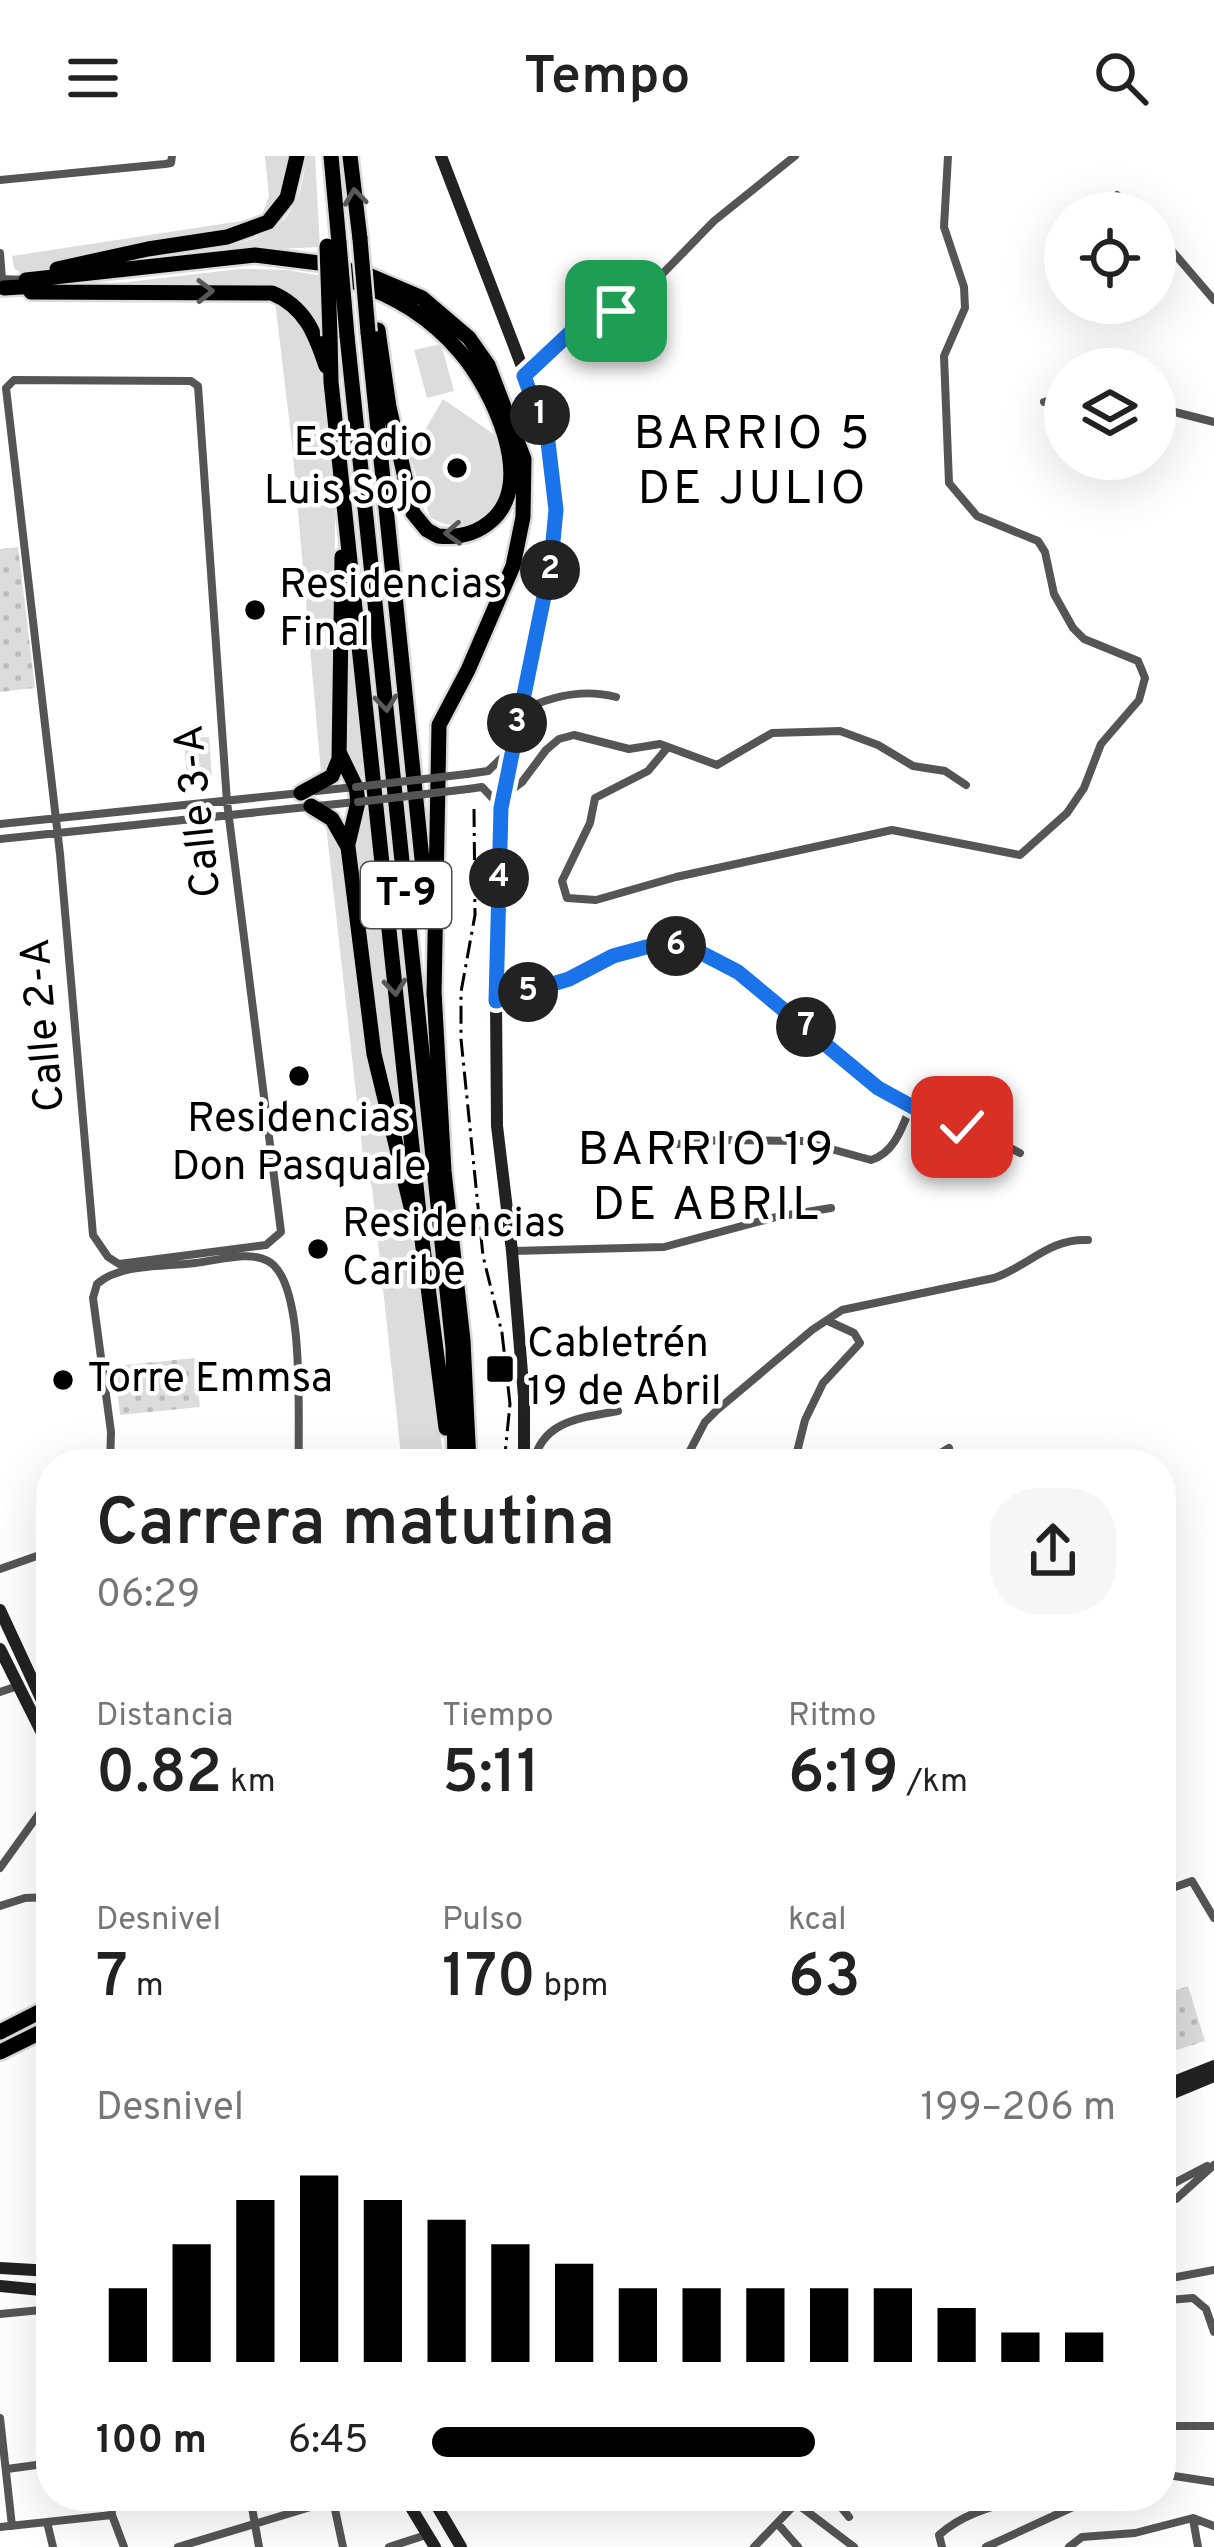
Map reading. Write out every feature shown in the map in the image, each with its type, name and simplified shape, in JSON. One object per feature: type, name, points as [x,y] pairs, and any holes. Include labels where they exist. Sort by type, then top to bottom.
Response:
[{"type":"highway","points":[[26,280],[96,259],[250,230],[268,222],[287,198],[297,156]]},
{"type":"highway","name":"T-9","points":[[332,156],[339,336],[453,1348],[459,1449]]},
{"type":"highway","name":"T-9","points":[[350,156],[373,331],[434,996],[445,1171],[463,1340],[460,1449]]},
{"type":"highway","points":[[26,280],[255,255],[319,262],[368,275],[422,298],[469,338],[488,365],[524,459],[523,517],[513,566],[439,725],[434,996]]},
{"type":"highway","points":[[2,283],[255,264],[341,277],[406,303],[461,352],[483,383],[501,425],[510,471],[508,498],[493,520],[473,532],[438,536],[415,517],[373,331]]},
{"type":"highway","points":[[2,283],[19,292],[272,292],[307,319],[331,382],[421,1232],[446,1428],[455,1449]]},
{"type":"highway","points":[[331,382],[339,336]]},
{"type":"highway","points":[[348,537],[341,578],[340,751],[332,776],[306,799],[332,819],[348,848]]},
{"type":"highway","points":[[340,751],[357,794],[348,848],[360,969],[378,1076],[404,1185],[421,1232]]},
{"type":"highway","points":[[0,2032],[36,2014]]},
{"type":"highway","points":[[0,2052],[36,2034]]},
{"type":"street","points":[[441,156],[548,442],[556,510],[551,562],[503,802],[496,1001],[497,1126],[528,1449]]},
{"type":"street","points":[[524,376],[572,331],[635,302],[714,220],[795,156]]},
{"type":"street","points":[[668,747],[648,771],[595,798],[590,823],[562,880],[567,898],[596,900],[676,877],[892,830],[1020,855],[1067,813],[1084,788],[1101,744],[1139,700],[1143,668],[1134,658],[1084,639],[1073,628],[1054,595],[1045,552],[1038,542],[977,516],[949,483],[944,356],[965,308],[964,287],[944,227],[948,156]]},
{"type":"street","points":[[0,180],[171,160]]},
{"type":"street","points":[[0,254],[2,283],[26,280]]},
{"type":"street","points":[[1176,256],[1214,300]]},
{"type":"street","name":"Calle 2-A","points":[[93,1235],[56,819],[6,388],[9,382],[195,383]]},
{"type":"street","name":"Calle 3-A","points":[[93,1235],[119,1264],[266,1245],[280,1232],[226,802],[195,383]]},
{"type":"street","points":[[1176,412],[1214,422]]},
{"type":"street","points":[[519,712],[568,694],[616,697]]},
{"type":"street","points":[[503,802],[546,749],[574,735],[629,749],[660,744],[717,765],[772,733],[840,731],[878,745],[913,766],[945,771],[966,785]]},
{"type":"street","points":[[0,839],[228,816],[488,771],[512,748]]},
{"type":"street","points":[[0,824],[226,802],[482,788],[503,802]]},
{"type":"street","points":[[496,1001],[569,979],[613,956],[646,947],[688,946],[738,972],[878,1088],[910,1108],[955,1130],[968,1126],[1020,1153]]},
{"type":"street","points":[[667,1145],[802,1141],[871,1160],[896,1141],[910,1108]]},
{"type":"street","points":[[512,1251],[664,1246],[831,1208]]},
{"type":"street","points":[[691,1449],[705,1422],[771,1362],[842,1310],[994,1278],[1008,1274],[1052,1244],[1088,1240]]},
{"type":"street","points":[[110,1449],[93,1298],[98,1284],[121,1272],[251,1257],[274,1265],[288,1286],[296,1349],[299,1449]]},
{"type":"street","points":[[798,1449],[805,1420],[824,1383],[860,1343],[854,1333],[828,1321]]},
{"type":"street","points":[[535,1449],[546,1435],[589,1414],[618,1411]]},
{"type":"street","points":[[0,1569],[36,1556]]},
{"type":"street","points":[[0,1610],[36,1688]]},
{"type":"street","points":[[0,1649],[36,1720]]},
{"type":"street","points":[[0,1692],[19,1685]]},
{"type":"street","points":[[0,1868],[36,1818]]},
{"type":"street","points":[[1176,1887],[1192,1881],[1214,1918]]},
{"type":"street","points":[[0,1906],[36,1898]]},
{"type":"street","points":[[1176,2081],[1214,2066]]},
{"type":"street","points":[[1176,2092],[1214,2076]]},
{"type":"street","points":[[1176,2183],[1214,2165]]},
{"type":"street","points":[[1176,2199],[1214,2165]]},
{"type":"street","points":[[0,2268],[36,2269]]},
{"type":"street","points":[[1176,2278],[1214,2270]]},
{"type":"street","points":[[0,2286],[36,2289]]},
{"type":"street","points":[[1176,2299],[1193,2298],[1210,2305],[1214,2332]]},
{"type":"street","points":[[0,2314],[36,2310]]},
{"type":"street","points":[[1,2418],[12,2526]]},
{"type":"street","points":[[1176,2426],[1214,2426]]},
{"type":"street","points":[[7,2469],[36,2465]]},
{"type":"street","points":[[1176,2476],[1214,2482]]},
{"type":"street","points":[[112,2511],[124,2547]]},
{"type":"street","points":[[252,2511],[259,2547]]},
{"type":"street","points":[[178,2547],[297,2511]]},
{"type":"street","points":[[335,2511],[343,2547]]},
{"type":"street","points":[[389,2547],[431,2541],[413,2511]]},
{"type":"street","points":[[440,2511],[461,2547]]},
{"type":"street","points":[[754,2547],[788,2511]]},
{"type":"street","points":[[812,2511],[847,2545]]},
{"type":"street","points":[[844,2511],[849,2517]]},
{"type":"street","points":[[942,2547],[939,2535],[949,2525],[979,2511]]},
{"type":"street","points":[[986,2547],[1064,2511]]},
{"type":"street","points":[[0,2527],[112,2515]]},
{"type":"street","points":[[1069,2547],[1082,2537],[1136,2533],[1193,2518],[1214,2526]]},
{"type":"street","points":[[1193,2518],[1198,2547]]},
{"type":"street","points":[[47,2522],[53,2547]]},
{"type":"street","points":[[777,2523],[798,2547]]},
{"type":"shaded area","points":[[265,156],[292,156],[290,179],[267,217],[241,229],[30,272],[14,268],[12,256],[261,218],[269,196]]},
{"type":"shaded area","points":[[306,156],[315,156],[320,247],[196,253],[240,243],[274,228],[296,202]]},
{"type":"shaded area","points":[[239,269],[321,276],[325,335],[302,305],[284,293],[77,288]]},
{"type":"shaded area","points":[[269,295],[294,310],[319,361],[335,517],[333,766],[329,773],[305,784],[321,772],[275,301],[90,301]]},
{"type":"shaded area","points":[[441,344],[454,391],[427,398],[414,350]]},
{"type":"shaded area","name":"Estadio Luis Sojo","points":[[443,399],[495,435],[500,459],[498,496],[484,515],[464,525],[430,517],[410,456]]},
{"type":"shaded area","points":[[18,547],[35,688],[0,692],[0,549]]},
{"type":"shaded area","points":[[355,643],[369,775],[356,777],[347,758],[346,645]]},
{"type":"shaded area","points":[[209,737],[212,780],[187,781],[184,739]]},
{"type":"shaded area","points":[[368,810],[409,1164],[405,1165],[371,1015],[354,847],[363,812]]},
{"type":"shaded area","points":[[307,817],[327,819],[341,842],[362,1012],[421,1277],[442,1449],[400,1449],[326,825]]},
{"type":"shaded area","points":[[195,1358],[200,1407],[120,1415],[115,1366]]},
{"type":"shaded area","points":[[1188,1986],[1205,2041],[1176,2050],[1176,1990]]},
{"type":"tram line","points":[[502,1333],[510,1404]]},
{"type":"railway","points":[[474,809],[475,915],[461,992],[461,1039],[483,1256],[502,1333]]},
{"type":"railway","points":[[506,1449],[510,1404]]},
{"type":"place","name":"Estadio Luis Sojo","points":[[457,468]]},
{"type":"place","name":"Residencias Final","points":[[255,610]]},
{"type":"place","name":"Residencias Don Pasquale","points":[[299,1076]]},
{"type":"place","name":"Residencias Caribe","points":[[318,1249]]},
{"type":"place","name":"Cabletrén 19 de Abril","points":[[500,1369]]},
{"type":"place","name":"Torre Emmsa","points":[[63,1380]]},
{"type":"district","name":"BARRIO 5 DE JULIO","points":[[753,464]]},
{"type":"district","name":"BARRIO 19 DE ABRIL","points":[[707,1180]]},
{"type":"route","points":[[616,311],[572,331],[524,376],[548,442],[556,510],[551,562],[501,808],[496,1001],[569,979],[613,956],[646,947],[688,946],[738,972],[878,1088],[955,1130],[962,1127]]}]
